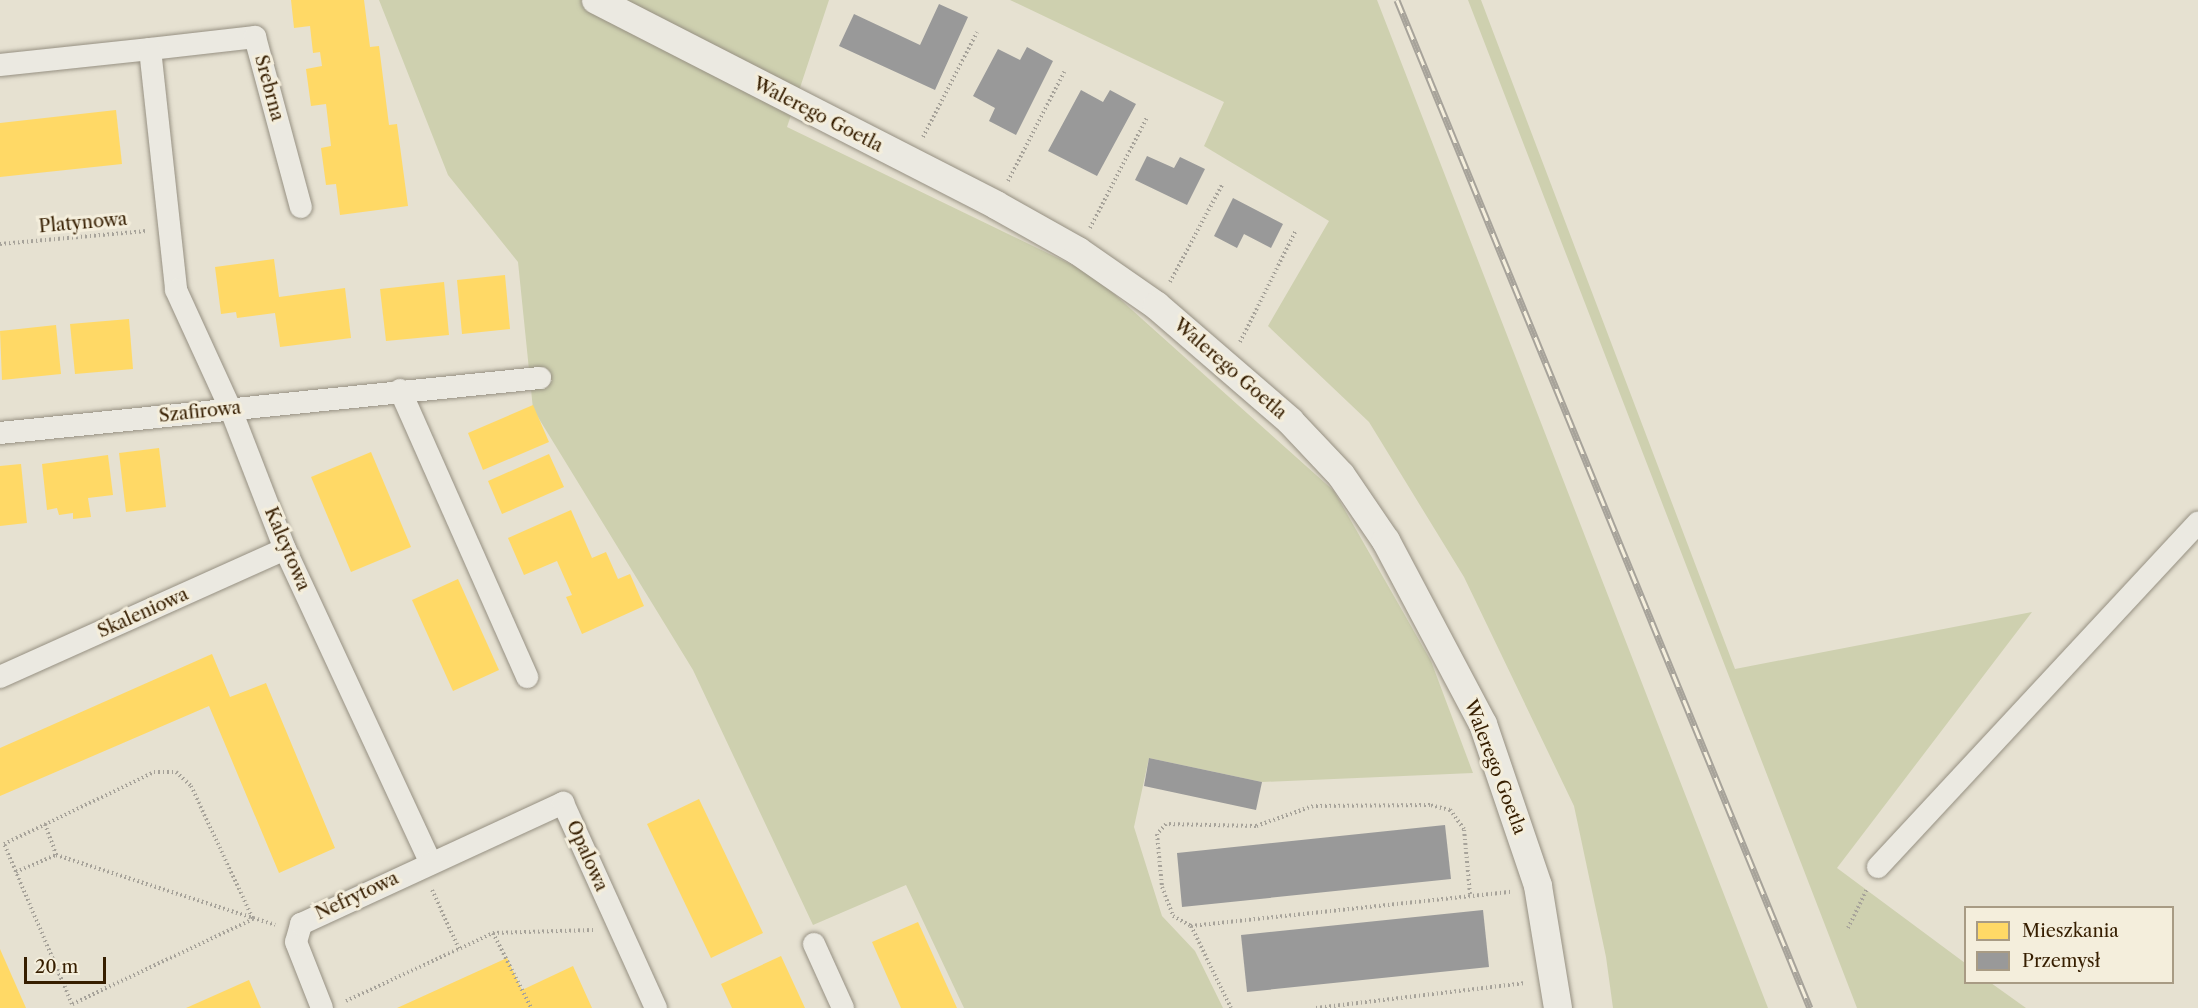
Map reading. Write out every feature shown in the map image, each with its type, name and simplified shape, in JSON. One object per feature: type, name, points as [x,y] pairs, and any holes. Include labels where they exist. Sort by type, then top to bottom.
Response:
[{"type":"street","name":"Walerego Goetla","points":[[596,0],[996,205],[1078,251],[1157,306],[1229,364],[1341,475],[1386,541],[1483,724],[1538,886],[1558,1008]]},
{"type":"street","name":"Srebrna","points":[[0,65],[255,37],[302,207]]},
{"type":"street","points":[[150,49],[167,229]]},
{"type":"street","name":"Kalcytowa","points":[[167,229],[181,305],[231,410],[285,549],[425,864]]},
{"type":"street","name":"Szafirowa","points":[[0,432],[231,410],[400,390],[540,378]]},
{"type":"street","points":[[400,390],[526,677]]},
{"type":"street","points":[[1878,867],[2198,523]]},
{"type":"street","name":"Skaleniowa","points":[[0,676],[285,549]]},
{"type":"street","name":"Opalowa","points":[[425,864],[563,803],[656,1008]]},
{"type":"street","name":"Nefrytowa","points":[[332,1006],[299,953],[296,931],[311,918],[425,864]]},
{"type":"street","points":[[814,944],[843,1008]]},
{"type":"path","points":[[910,162],[977,32]]},
{"type":"path","points":[[996,205],[1064,72]]},
{"type":"path","points":[[1078,251],[1148,117]]},
{"type":"path","points":[[1157,306],[1222,185]]},
{"type":"path","name":"Platynowa","points":[[0,244],[167,229]]},
{"type":"path","points":[[1229,364],[1296,230]]},
{"type":"path","points":[[154,771],[176,772],[191,786],[253,919],[72,1004],[4,844],[154,771]]},
{"type":"path","points":[[1231,1008],[1191,926],[1173,916],[1161,887],[1157,834],[1166,824],[1256,826],[1313,806],[1440,807],[1450,810],[1464,829],[1470,894]]},
{"type":"path","points":[[45,824],[56,855]]},
{"type":"path","points":[[16,872],[56,855],[296,931]]},
{"type":"path","points":[[425,864],[459,949]]},
{"type":"path","points":[[1848,928],[1878,867]]},
{"type":"path","points":[[1191,926],[1470,894],[1504,893],[1538,886]]},
{"type":"path","points":[[332,1006],[493,933],[620,929]]},
{"type":"path","points":[[493,933],[531,1008]]},
{"type":"path","points":[[1316,1008],[1555,980]]},
{"type":"green space","points":[[379,0],[829,0],[787,127],[1093,275],[1334,491],[1431,661],[1473,773],[1262,782],[1149,758],[1134,827],[1162,916],[1195,951],[1223,1008],[964,1008],[906,885],[813,925],[693,670],[533,409],[518,262],[448,175]]},
{"type":"green space","points":[[1010,0],[1377,0],[1768,1008],[1613,1008],[1606,957],[1574,806],[1464,577],[1369,422],[1268,326],[1329,221],[1204,146],[1224,102]]},
{"type":"green space","points":[[1468,0],[1481,0],[1735,669],[2032,612],[1837,868],[1964,962],[1964,984],[1992,984],[2026,1008],[1857,1008]]},
{"type":"building: Mieszkania","points":[[291,0],[364,0],[370,47],[379,46],[389,125],[397,124],[408,206],[340,215],[336,184],[326,185],[321,148],[331,146],[326,104],[311,106],[306,69],[322,66],[320,52],[313,53],[310,26],[294,28]]},
{"type":"building: Mieszkania","points":[[116,110],[122,164],[0,177],[0,123]]},
{"type":"building: Mieszkania","points":[[274,259],[279,297],[345,288],[351,338],[280,347],[275,313],[237,318],[236,312],[221,314],[215,267]]},
{"type":"building: Mieszkania","points":[[505,275],[510,329],[462,334],[457,280]]},
{"type":"building: Mieszkania","points":[[444,282],[449,335],[386,341],[380,289]]},
{"type":"building: Mieszkania","points":[[129,319],[133,369],[75,374],[70,324]]},
{"type":"building: Mieszkania","points":[[56,325],[61,374],[2,380],[0,331]]},
{"type":"building: Mieszkania","points":[[533,405],[549,442],[483,470],[468,433]]},
{"type":"building: Mieszkania","points":[[159,448],[166,507],[126,512],[119,453]]},
{"type":"building: Mieszkania","points":[[371,452],[411,547],[351,572],[311,477]]},
{"type":"building: Mieszkania","points":[[549,454],[564,487],[502,514],[488,481]]},
{"type":"building: Mieszkania","points":[[108,455],[113,495],[88,498],[91,517],[73,519],[73,513],[59,515],[57,508],[47,510],[42,464]]},
{"type":"building: Mieszkania","points":[[21,464],[27,523],[0,526],[0,466]]},
{"type":"building: Mieszkania","points":[[571,510],[592,558],[606,552],[618,579],[630,574],[644,606],[582,634],[566,597],[572,595],[557,561],[524,575],[508,538]]},
{"type":"building: Mieszkania","points":[[458,579],[499,670],[453,691],[412,600]]},
{"type":"building: Mieszkania","points":[[212,654],[230,697],[266,683],[335,848],[279,873],[209,706],[0,796],[0,748]]},
{"type":"building: Mieszkania","points":[[699,799],[763,933],[711,958],[647,824]]},
{"type":"building: Mieszkania","points":[[918,922],[957,1008],[901,1008],[872,942]]},
{"type":"building: Mieszkania","points":[[0,949],[26,1008],[0,1008]]},
{"type":"building: Mieszkania","points":[[781,956],[805,1008],[732,1008],[721,984]]},
{"type":"building: Mieszkania","points":[[507,958],[522,990],[573,966],[592,1008],[397,1008]]},
{"type":"building: Mieszkania","points":[[249,980],[261,1008],[186,1008]]},
{"type":"building: Przemysł","points":[[939,4],[968,17],[935,90],[839,46],[854,14],[920,45]]},
{"type":"building: Przemysł","points":[[1027,47],[1053,61],[1016,135],[989,121],[995,108],[973,96],[998,49],[1020,60]]},
{"type":"building: Przemysł","points":[[1081,90],[1103,102],[1110,90],[1136,104],[1097,176],[1048,151]]},
{"type":"building: Przemysł","points":[[1147,156],[1174,168],[1180,157],[1205,169],[1187,205],[1135,180]]},
{"type":"building: Przemysł","points":[[1233,198],[1283,224],[1271,248],[1244,234],[1237,248],[1214,236]]},
{"type":"building: Przemysł","points":[[1149,758],[1262,782],[1256,810],[1144,786]]},
{"type":"building: Przemysł","points":[[1445,825],[1451,879],[1182,907],[1177,853]]},
{"type":"building: Przemysł","points":[[1483,910],[1489,967],[1247,992],[1241,935]]},
{"type":"railway","points":[[1397,0],[1810,1008]]}]
